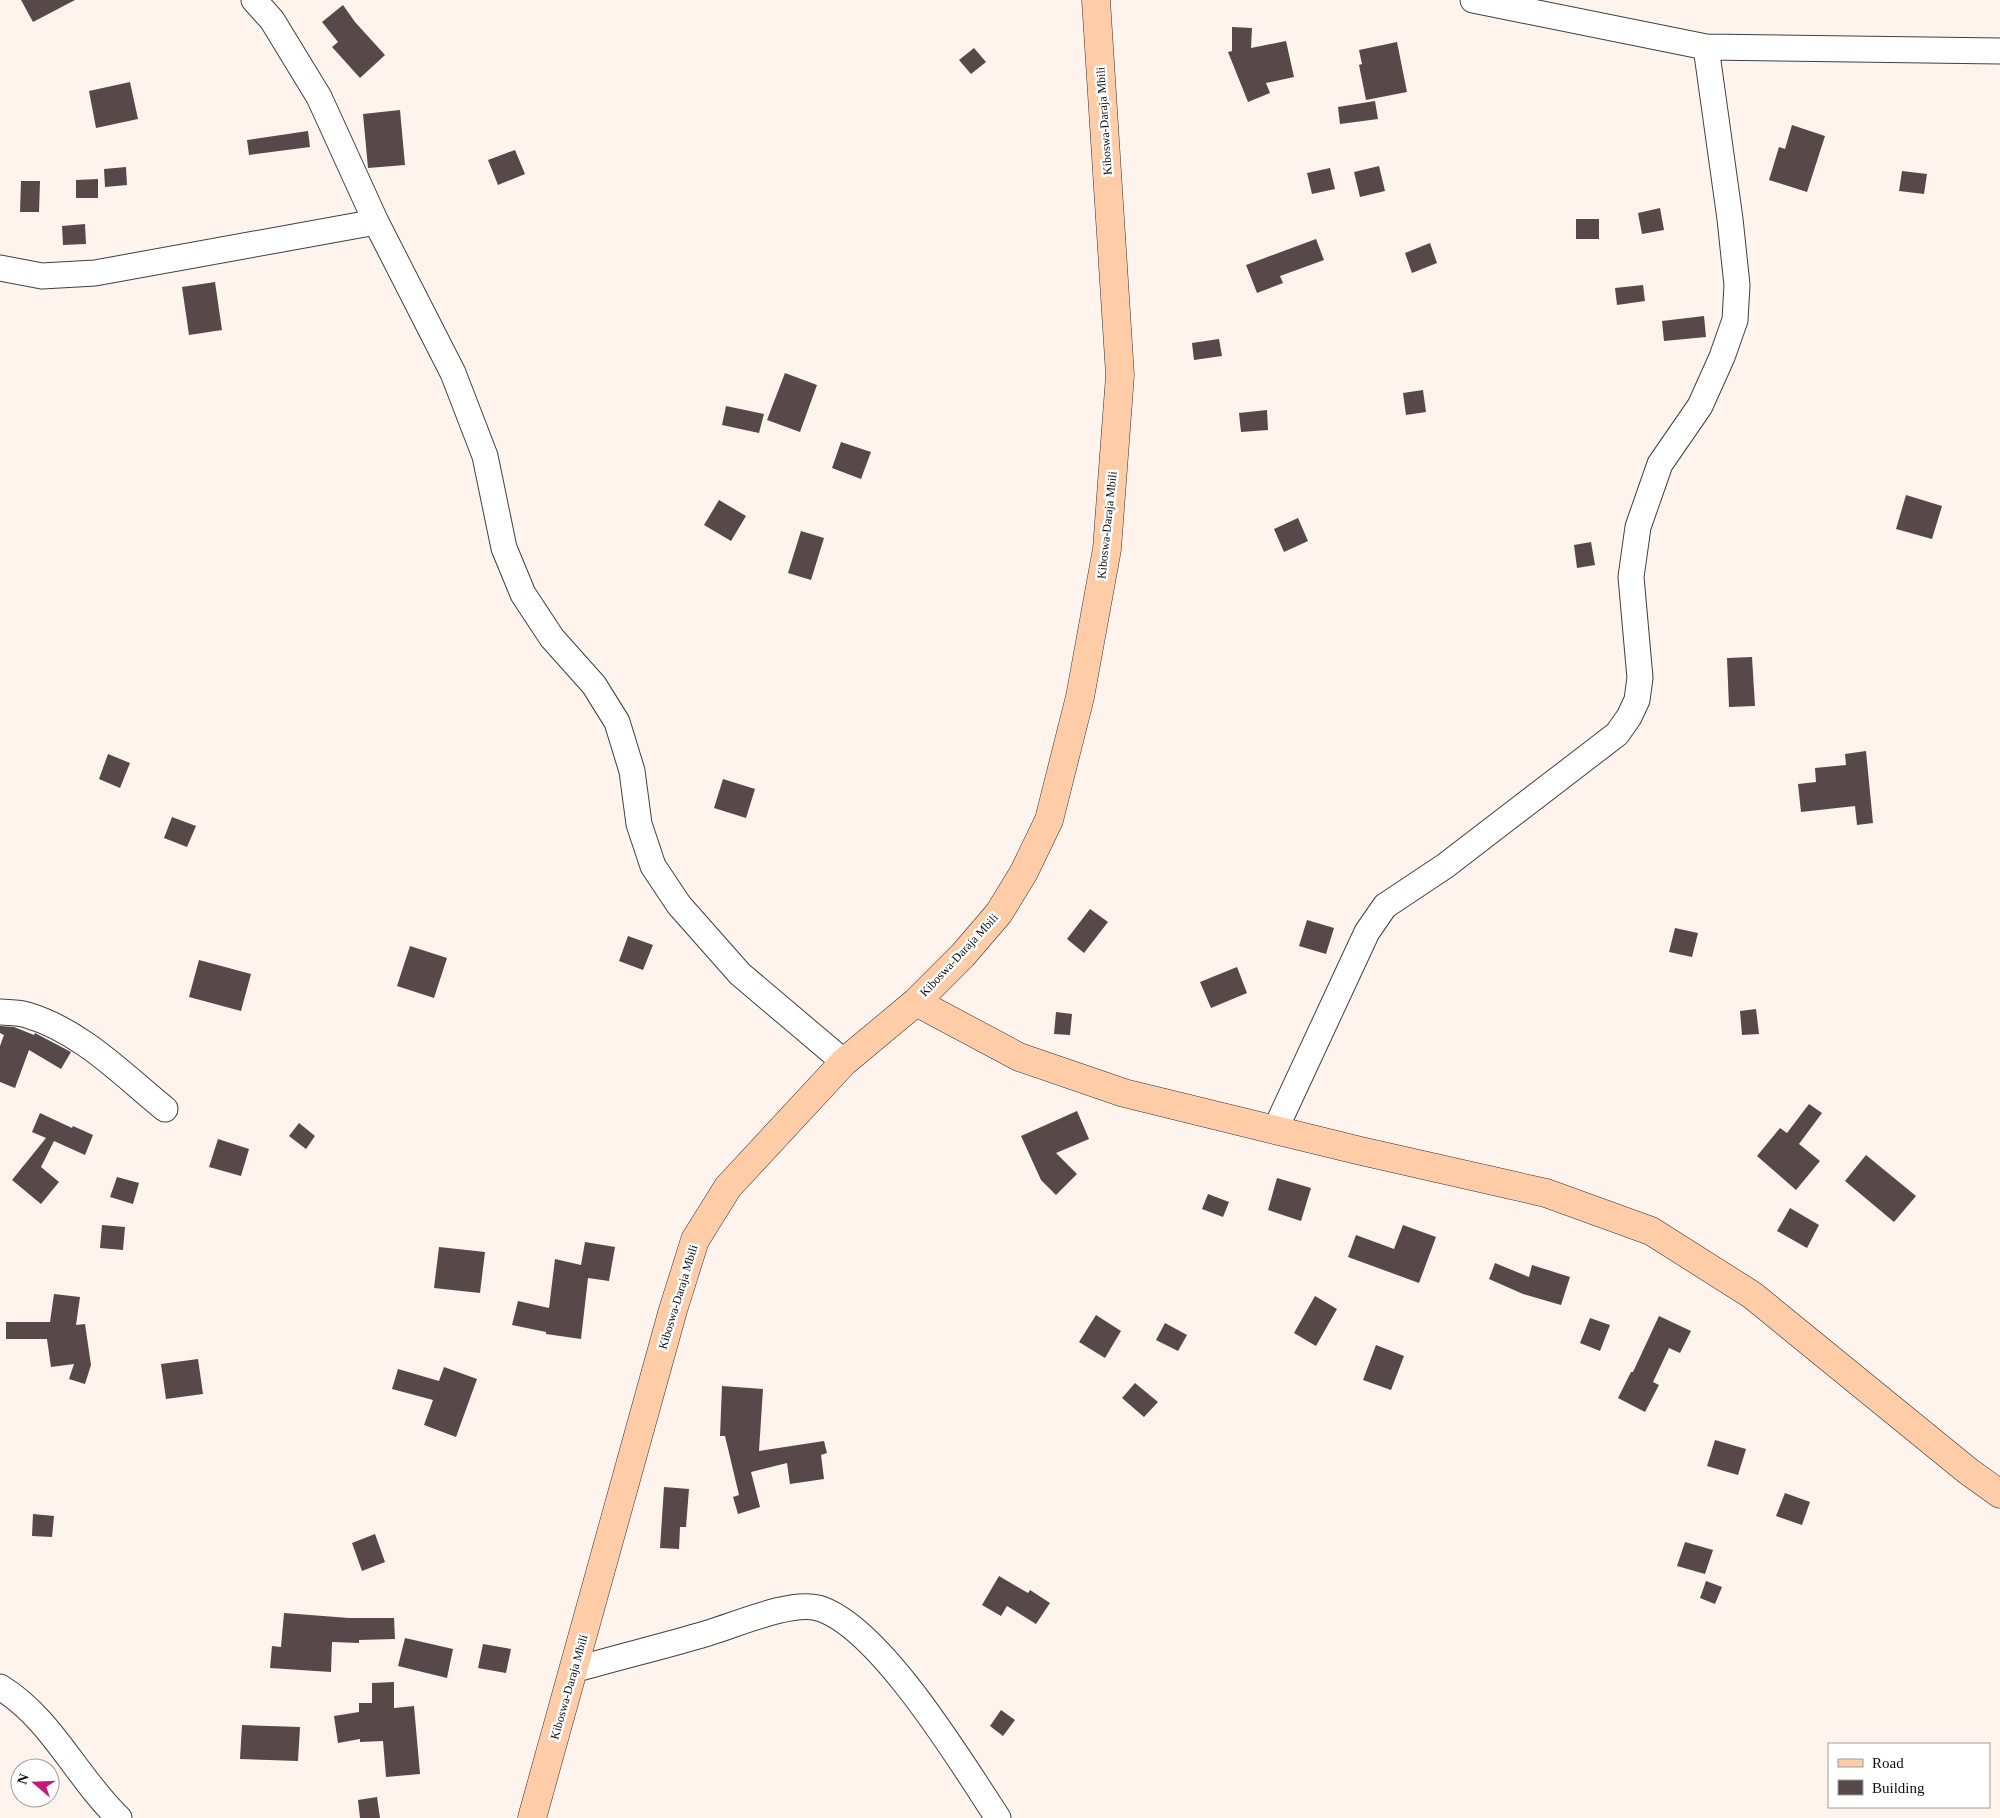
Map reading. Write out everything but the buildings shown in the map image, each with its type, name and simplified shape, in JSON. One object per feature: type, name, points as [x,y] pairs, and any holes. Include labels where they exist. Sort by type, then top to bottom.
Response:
[{"type":"main road","name":"Kiboswa-Daraja Mbili","points":[[532,1818],[673,1310],[695,1240],[728,1187],[844,1062],[916,1002],[963,955],[999,913],[1024,872],[1049,820],[1080,697],[1107,549],[1120,375],[1096,0]]},
{"type":"main road","points":[[916,1002],[1019,1057],[1124,1093],[1546,1193],[1651,1231],[1752,1295],[1968,1471],[2000,1494]]},
{"type":"street","points":[[254,0],[272,20],[319,97],[376,222],[454,373],[485,456],[504,548],[523,594],[552,638],[594,685],[617,722],[632,771],[640,824],[653,866],[679,905],[740,974],[844,1062]]},
{"type":"street","points":[[1473,0],[1706,47],[2000,51]]},
{"type":"street","points":[[1275,1130],[1367,932],[1385,906],[1445,866],[1617,734],[1629,717],[1637,700],[1640,678],[1631,577],[1632,557],[1638,527],[1660,464],[1700,406],[1722,357],[1734,320],[1737,285],[1730,219],[1706,47]]},
{"type":"street","points":[[0,268],[42,276],[95,273],[376,222]]},
{"type":"street","points":[[0,1012],[25,1014],[56,1025],[81,1040],[165,1109]]},
{"type":"street","points":[[574,1670],[700,1636],[788,1608],[818,1608],[844,1621],[880,1653],[925,1709],[998,1818]]},
{"type":"street","points":[[0,1686],[47,1727],[101,1801],[119,1818]]}]
